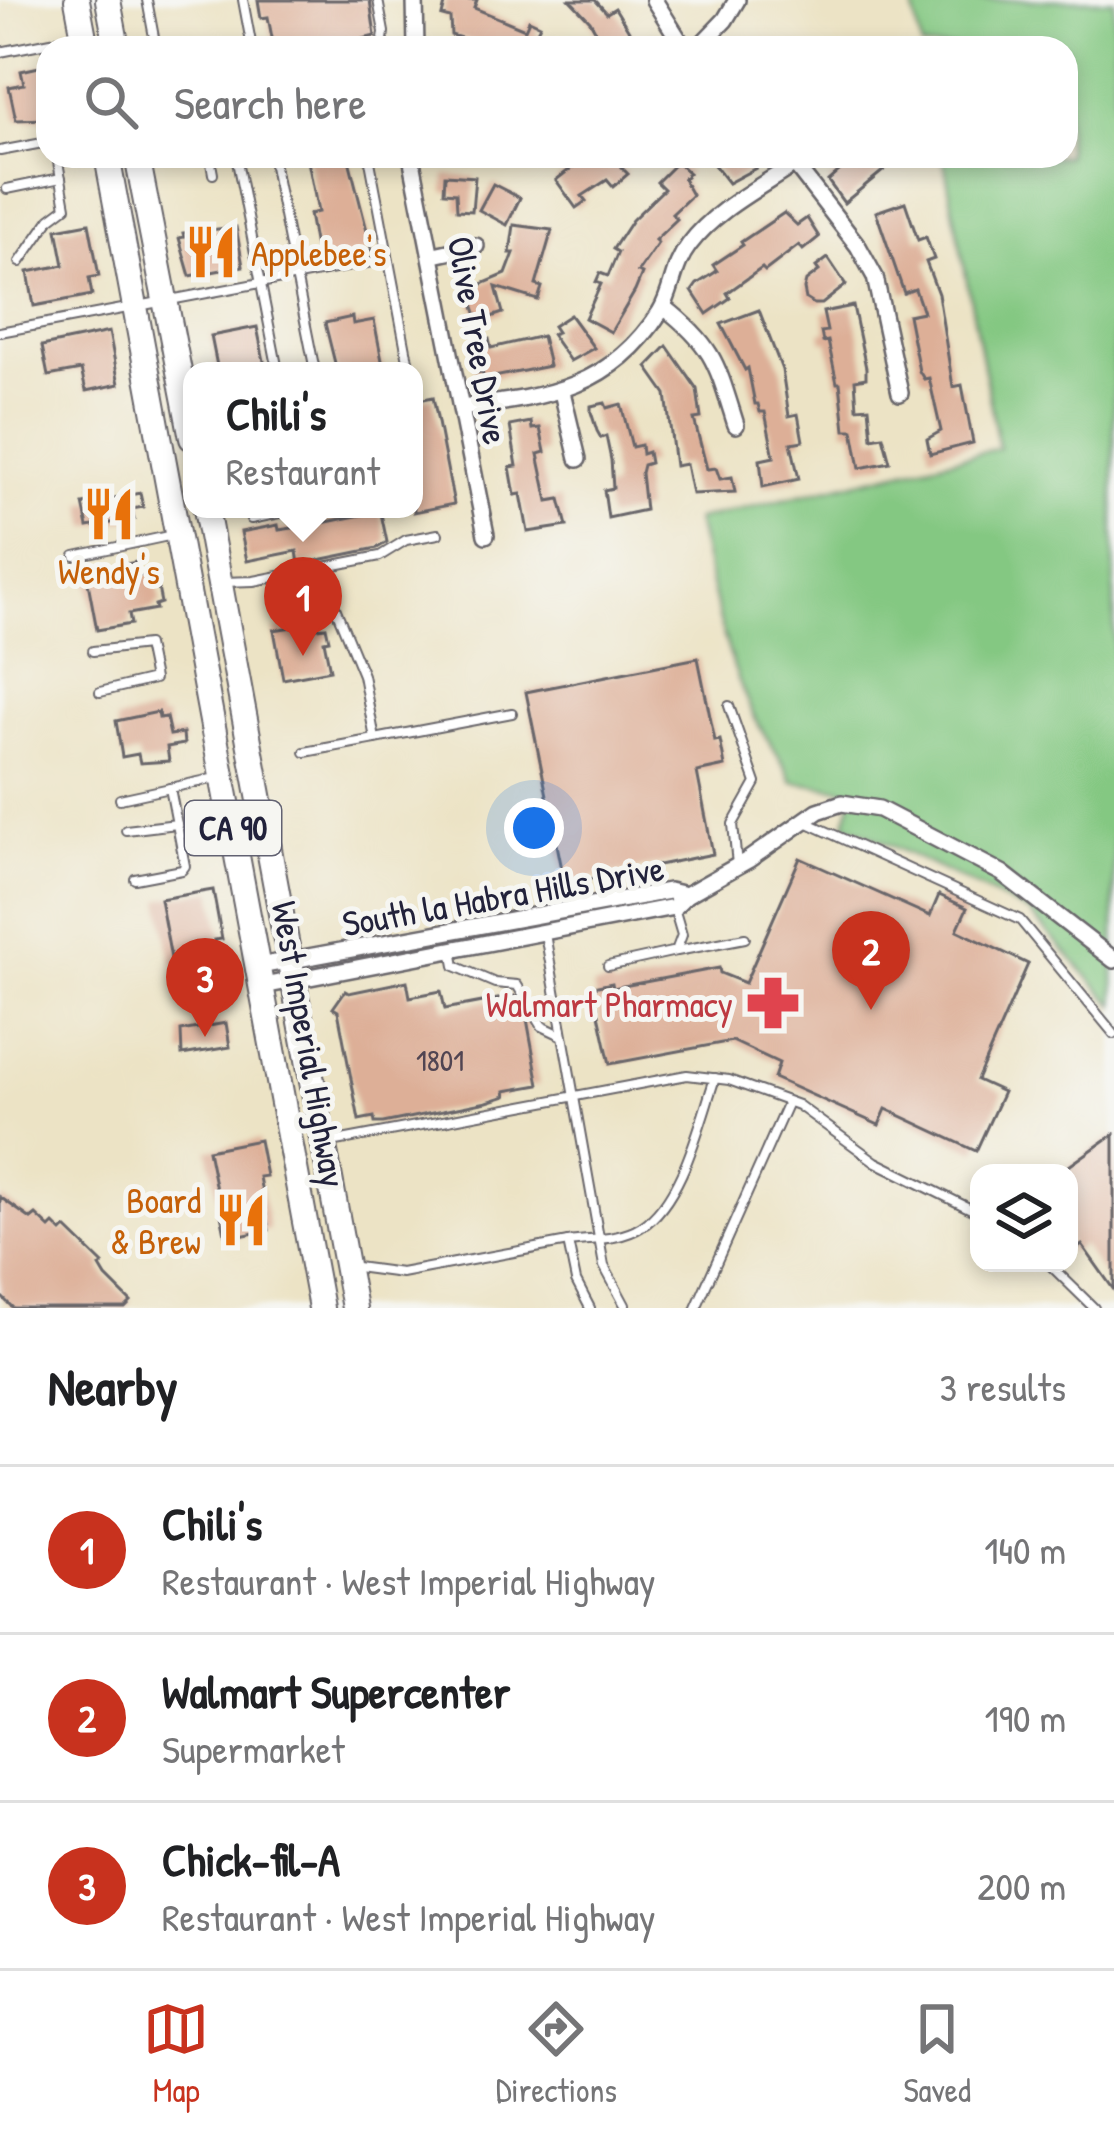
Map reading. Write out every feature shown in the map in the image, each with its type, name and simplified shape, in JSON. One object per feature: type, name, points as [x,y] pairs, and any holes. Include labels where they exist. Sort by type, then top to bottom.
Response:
[{"type":"main road","points":[[77,0],[84,36]]},
{"type":"main road","points":[[108,0],[115,36]]},
{"type":"main road","name":"West Imperial Highway","points":[[109,168],[321,1308]]},
{"type":"main road","points":[[139,168],[183,390]]},
{"type":"main road","name":"West Imperial Highway","points":[[208,518],[354,1308]]},
{"type":"main road","points":[[178,526],[189,527],[205,606],[227,616]]},
{"type":"street","points":[[415,0],[416,36]]},
{"type":"street","points":[[653,0],[676,36]]},
{"type":"street","points":[[710,36],[736,0]]},
{"type":"street","name":"Olive Tree Drive","points":[[414,168],[486,535]]},
{"type":"street","points":[[461,408],[562,392],[606,370],[638,341],[664,307],[672,270],[690,243],[712,220],[784,168]]},
{"type":"street","points":[[802,168],[874,277],[900,393]]},
{"type":"street","points":[[434,255],[476,246]]},
{"type":"street","points":[[664,307],[696,332],[716,358],[736,425]]},
{"type":"street","points":[[562,392],[578,459]]},
{"type":"street","name":"South la Habra Hills Drive","points":[[261,976],[452,949],[680,901],[804,821],[842,803],[880,809],[1002,873],[1114,960]]},
{"type":"street","name":"South la Habra Hills Drive","points":[[291,971],[669,891],[680,901]]},
{"type":"lane","points":[[147,0],[154,36]]},
{"type":"lane","points":[[243,0],[250,36]]},
{"type":"lane","points":[[378,0],[384,36]]},
{"type":"lane","points":[[0,52],[36,48]]},
{"type":"lane","points":[[0,152],[36,144]]},
{"type":"lane","points":[[20,262],[50,219],[66,207],[59,168]]},
{"type":"lane","points":[[212,168],[213,174]]},
{"type":"lane","points":[[238,168],[276,362]]},
{"type":"lane","points":[[274,168],[313,362]]},
{"type":"lane","points":[[371,168],[408,362]]},
{"type":"lane","points":[[7,190],[61,178]]},
{"type":"lane","points":[[0,332],[388,259]]},
{"type":"lane","points":[[75,556],[178,526]]},
{"type":"lane","points":[[220,583],[254,581],[380,556],[406,540],[439,534]]},
{"type":"lane","points":[[330,595],[363,675],[376,739]]},
{"type":"lane","points":[[93,651],[148,645],[154,680],[100,692]]},
{"type":"lane","points":[[729,706],[756,783],[733,824],[737,866]]},
{"type":"lane","points":[[305,752],[512,713]]},
{"type":"lane","points":[[120,799],[224,777]]},
{"type":"lane","points":[[135,879],[185,866],[170,788]]},
{"type":"lane","points":[[804,821],[1019,920],[1114,1034]]},
{"type":"lane","points":[[126,830],[177,824]]},
{"type":"lane","points":[[676,951],[682,935],[680,901]]},
{"type":"lane","points":[[545,932],[604,1266],[626,1305]]},
{"type":"lane","points":[[608,966],[745,938]]},
{"type":"lane","points":[[452,949],[455,965],[495,983],[517,985],[542,1026],[565,1037]]},
{"type":"lane","points":[[323,1144],[687,1075],[715,1078],[788,1102],[818,1118],[876,1162],[970,1209]]},
{"type":"lane","points":[[346,1266],[401,1273],[640,1228],[665,1207],[691,1150],[715,1078]]},
{"type":"lane","points":[[697,1308],[788,1102]]},
{"type":"lane","points":[[568,1242],[576,1281],[590,1308]]},
{"type":"lane","points":[[1057,1272],[1094,1308]]},
{"type":"green space","points":[[912,0],[1114,0],[1114,1005],[1030,913],[845,823],[852,799],[843,789],[793,782],[755,718],[735,671],[696,520],[999,448],[945,168],[1078,168],[1078,36],[920,36]]},
{"type":"building","points":[[258,0],[370,0],[375,36],[272,36],[268,17],[261,18]]},
{"type":"building","points":[[446,0],[477,0],[474,8],[525,29],[529,20],[540,25],[537,36],[454,36],[450,18],[442,16]]},
{"type":"building","points":[[570,0],[595,0],[607,13],[615,8],[632,36],[598,36]]},
{"type":"building","points":[[36,68],[36,119],[16,120],[9,87],[24,84],[21,71]]},
{"type":"building","points":[[309,168],[351,168],[372,250],[318,264],[309,214],[318,212]]},
{"type":"building","points":[[572,168],[622,168],[628,174],[613,187],[607,180],[582,196],[586,201],[576,208],[556,180]]},
{"type":"building","points":[[671,168],[684,168],[689,173],[683,179],[692,195],[672,214],[677,219],[655,240],[658,243],[638,272],[642,274],[635,291],[611,332],[585,318],[601,284],[596,282],[600,273],[608,276],[618,252],[613,249],[632,220],[664,189],[657,182]]},
{"type":"building","points":[[716,168],[756,168],[728,183]]},
{"type":"building","points":[[843,168],[886,168],[844,203],[828,181]]},
{"type":"building","points":[[445,175],[475,177],[472,211],[457,210],[456,193],[444,192]]},
{"type":"building","points":[[493,184],[520,198],[507,225],[479,210]]},
{"type":"building","points":[[905,202],[918,240],[926,237],[934,259],[926,262],[938,294],[953,387],[962,385],[973,443],[930,454],[927,439],[941,431],[929,378],[924,379],[919,371],[908,315],[923,312],[915,289],[904,293],[876,212]]},
{"type":"building","points":[[784,213],[797,225],[807,218],[819,237],[803,250],[799,245],[765,271],[762,268],[707,314],[692,291],[697,284],[717,271],[713,265],[741,242]]},
{"type":"building","points":[[89,223],[99,276],[89,278],[92,295],[34,306],[28,272],[64,265],[57,229]]},
{"type":"building","points":[[514,225],[552,230],[536,285],[542,287],[538,300],[496,287],[503,313],[479,321],[468,290],[506,274],[514,253],[510,253]]},
{"type":"building","name":"Applebee's","points":[[236,227],[243,266],[190,276],[179,238],[183,233]]},
{"type":"building","points":[[828,258],[846,285],[822,304],[814,304],[806,299],[806,281]]},
{"type":"building","points":[[853,306],[866,368],[866,378],[855,380],[857,408],[869,407],[872,438],[883,436],[890,462],[860,468],[853,430],[845,430],[840,383],[828,341],[823,342],[821,332],[827,331],[823,312]]},
{"type":"building","points":[[759,310],[782,370],[789,416],[798,414],[803,441],[791,443],[799,479],[763,487],[760,460],[774,457],[765,412],[755,404],[748,368],[745,370],[721,324]]},
{"type":"building","points":[[570,315],[594,348],[570,361],[551,334],[557,332],[553,326]]},
{"type":"building","points":[[352,317],[353,324],[374,320],[382,362],[335,362],[325,323]]},
{"type":"building","points":[[257,327],[264,362],[216,362],[211,336]]},
{"type":"building","points":[[109,332],[119,384],[86,391],[81,370],[48,376],[42,346]]},
{"type":"building","points":[[542,336],[549,366],[484,379],[482,372],[475,373],[469,343],[489,339],[491,348]]},
{"type":"building","points":[[667,346],[697,389],[701,418],[694,419],[707,469],[716,468],[720,479],[732,477],[735,492],[692,494],[686,464],[675,466],[666,394],[647,367]]},
{"type":"building","points":[[433,397],[454,504],[423,510],[423,399]]},
{"type":"building","points":[[605,403],[607,408],[621,404],[632,447],[641,445],[650,463],[643,465],[641,473],[645,510],[608,518],[604,490],[613,488],[611,460],[606,436],[601,438],[591,412],[591,406]]},
{"type":"building","points":[[531,422],[532,429],[540,428],[545,452],[538,454],[548,501],[560,499],[567,526],[528,532],[521,494],[515,495],[510,467],[517,466],[510,426]]},
{"type":"building","name":"Wendy's","points":[[140,493],[143,507],[132,509],[134,519],[88,527],[83,504]]},
{"type":"building","points":[[382,518],[387,542],[299,564],[297,551],[247,561],[241,532]]},
{"type":"building","points":[[136,562],[139,576],[155,573],[161,603],[156,609],[129,614],[131,624],[97,630],[86,572]]},
{"type":"building","points":[[316,623],[317,628],[326,627],[330,670],[283,679],[274,630]]},
{"type":"building","points":[[698,658],[715,741],[720,740],[725,766],[697,772],[713,854],[565,884],[526,692]]},
{"type":"building","points":[[158,712],[159,718],[166,717],[170,735],[183,733],[184,744],[167,747],[169,761],[140,763],[138,754],[122,757],[116,721]]},
{"type":"building","points":[[800,858],[930,916],[939,895],[967,908],[957,930],[1028,964],[977,1080],[1003,1092],[976,1151],[886,1109],[879,1125],[774,1078],[779,1063],[732,1041],[610,1064],[593,987],[612,983],[613,988],[719,968],[720,973],[745,983]]},
{"type":"building","points":[[213,890],[222,939],[214,940],[217,956],[172,964],[160,899]]},
{"type":"building","points":[[407,981],[410,997],[441,991],[445,1009],[514,996],[527,1019],[539,1085],[505,1091],[506,1096],[487,1102],[383,1123],[375,1123],[374,1117],[359,1120],[338,1011],[333,1008],[345,991]]},
{"type":"building","points":[[226,1023],[230,1047],[182,1055],[181,1031]]},
{"type":"building","points":[[1114,1134],[1114,1290],[1082,1245],[1078,1248],[1078,1164],[1072,1164]]},
{"type":"building","points":[[259,1140],[266,1176],[259,1177],[269,1230],[226,1239],[208,1150]]},
{"type":"building","points":[[0,1197],[31,1219],[36,1215],[50,1228],[54,1224],[62,1232],[66,1228],[103,1264],[106,1277],[131,1302],[125,1308],[13,1308],[0,1295]]},
{"type":"place","name":"Applebee's","points":[[211,252]]},
{"type":"place","name":"Wendy's","points":[[109,514]]},
{"type":"place","name":"Chili's","points":[[303,656]]},
{"type":"place","name":"Walmart Pharmacy","points":[[773,1003]]},
{"type":"place","name":"Walmart Supercenter","points":[[871,1010]]},
{"type":"place","name":"Chick-fil-A","points":[[205,1037]]},
{"type":"place","name":"Board & Brew","points":[[241,1220]]}]
